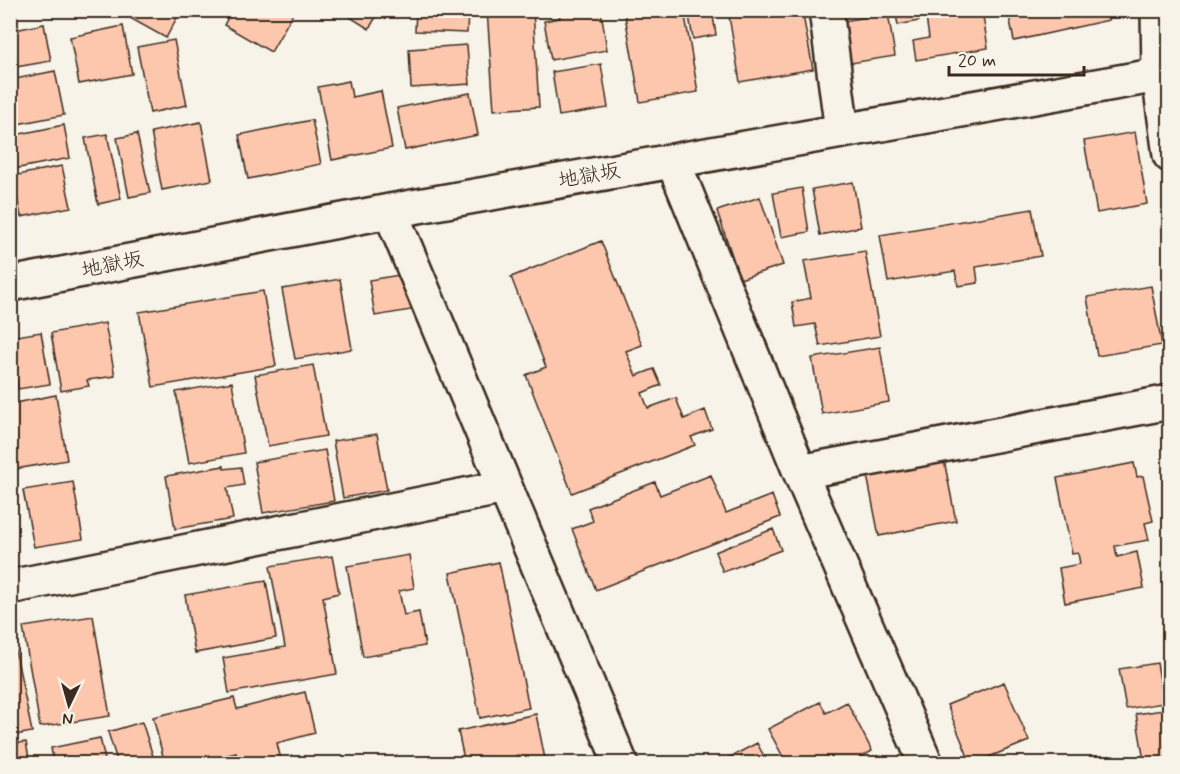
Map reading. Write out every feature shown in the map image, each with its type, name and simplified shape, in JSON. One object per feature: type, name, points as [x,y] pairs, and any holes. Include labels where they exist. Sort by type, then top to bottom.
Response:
[{"type":"street","points":[[826,10],[842,131]]},
{"type":"street","points":[[1158,10],[1170,155]]},
{"type":"street","name":"地獄坂","points":[[10,284],[390,211],[1164,75]]},
{"type":"street","points":[[673,161],[800,472],[926,764]]},
{"type":"street","points":[[390,211],[621,764]]},
{"type":"street","points":[[800,472],[1170,402]]},
{"type":"street","points":[[10,587],[506,487]]},
{"type":"building","points":[[134,10],[181,10],[166,38],[130,18]]},
{"type":"building","points":[[232,10],[295,10],[271,52],[224,25]]},
{"type":"building","points":[[339,10],[380,10],[369,29]]},
{"type":"building","points":[[416,10],[468,10],[467,33],[415,31]]},
{"type":"building","points":[[487,10],[533,10],[539,107],[494,110]]},
{"type":"building","points":[[558,10],[601,11],[607,50],[551,60],[544,21],[560,18]]},
{"type":"building","points":[[624,10],[684,10],[698,92],[640,102]]},
{"type":"building","points":[[688,10],[712,10],[716,35],[693,39]]},
{"type":"building","points":[[728,10],[802,10],[813,69],[740,82]]},
{"type":"building","points":[[895,10],[917,10],[919,21],[898,25]]},
{"type":"building","points":[[925,10],[982,10],[988,48],[916,60],[913,41],[929,38]]},
{"type":"building","points":[[1008,10],[1107,10],[1109,20],[1014,41]]},
{"type":"building","points":[[1113,10],[1143,10],[1143,16],[1112,15]]},
{"type":"building","points":[[888,13],[895,56],[845,64],[838,22]]},
{"type":"building","points":[[44,24],[51,61],[10,68],[10,31]]},
{"type":"building","points":[[123,26],[132,74],[79,84],[70,37]]},
{"type":"building","points":[[174,40],[187,105],[150,113],[137,47]]},
{"type":"building","points":[[467,45],[470,84],[411,88],[409,49]]},
{"type":"building","points":[[601,64],[608,108],[559,116],[552,72]]},
{"type":"building","points":[[55,71],[64,115],[12,125],[10,80]]},
{"type":"building","points":[[349,81],[352,97],[381,91],[392,148],[332,160],[318,87]]},
{"type":"building","points":[[470,93],[478,135],[405,150],[397,108]]},
{"type":"building","points":[[312,120],[321,164],[248,179],[239,135]]},
{"type":"building","points":[[201,122],[212,180],[162,190],[151,132]]},
{"type":"building","points":[[64,125],[70,158],[14,169],[10,136]]},
{"type":"building","points":[[1135,132],[1147,204],[1097,213],[1084,141]]},
{"type":"building","points":[[107,134],[121,199],[98,204],[85,138]]},
{"type":"building","points":[[137,134],[150,193],[129,197],[117,138]]},
{"type":"building","points":[[62,166],[71,207],[21,217],[13,176]]},
{"type":"building","points":[[853,182],[861,227],[820,235],[812,189]]},
{"type":"building","points":[[802,188],[809,232],[781,237],[773,193]]},
{"type":"building","points":[[760,197],[783,265],[740,279],[717,211]]},
{"type":"building","points":[[1032,209],[1041,256],[976,267],[978,283],[958,286],[955,271],[888,282],[880,235]]},
{"type":"building","points":[[601,241],[642,345],[626,351],[636,376],[654,369],[661,385],[642,393],[648,408],[676,398],[684,419],[705,410],[712,429],[691,437],[695,445],[572,493],[526,375],[546,367],[511,277]]},
{"type":"building","points":[[865,251],[880,336],[820,346],[815,324],[796,327],[792,302],[811,298],[804,261]]},
{"type":"building","points":[[411,273],[417,309],[375,316],[369,280]]},
{"type":"building","points":[[340,279],[352,349],[295,359],[282,289]]},
{"type":"building","points":[[1151,286],[1162,345],[1097,356],[1087,297]]},
{"type":"building","points":[[263,291],[276,366],[153,387],[139,312]]},
{"type":"building","points":[[105,323],[115,376],[87,380],[89,386],[61,391],[51,333]]},
{"type":"building","points":[[41,332],[50,384],[18,389],[10,337]]},
{"type":"building","points":[[880,347],[889,402],[822,414],[812,358]]},
{"type":"building","points":[[313,365],[326,436],[268,446],[255,375]]},
{"type":"building","points":[[232,382],[244,453],[189,463],[176,392]]},
{"type":"building","points":[[56,395],[67,460],[10,470],[10,404]]},
{"type":"building","points":[[377,434],[387,490],[343,498],[333,441]]},
{"type":"building","points":[[325,450],[334,501],[263,513],[254,462]]},
{"type":"building","points":[[944,460],[956,521],[879,536],[867,475]]},
{"type":"building","points":[[1134,463],[1137,477],[1143,476],[1153,521],[1145,523],[1149,540],[1115,546],[1117,557],[1137,552],[1144,588],[1065,603],[1059,568],[1080,564],[1078,553],[1072,554],[1057,478]]},
{"type":"building","points":[[224,466],[224,469],[241,467],[244,485],[227,488],[233,519],[175,529],[166,476]]},
{"type":"building","points":[[711,475],[726,513],[772,495],[780,517],[596,590],[572,529],[593,521],[588,508],[655,482],[660,495]]},
{"type":"building","points":[[73,482],[83,539],[34,547],[23,490]]},
{"type":"building","points":[[773,529],[781,550],[723,572],[715,552]]},
{"type":"building","points":[[409,555],[414,588],[399,591],[404,615],[419,612],[425,646],[363,657],[347,566]]},
{"type":"building","points":[[332,556],[339,593],[323,597],[337,674],[229,693],[223,658],[285,647],[270,566]]},
{"type":"building","points":[[499,562],[529,708],[480,718],[450,573]]},
{"type":"building","points":[[266,581],[276,638],[195,653],[185,595]]},
{"type":"building","points":[[93,616],[110,716],[40,727],[23,627]]},
{"type":"building","points":[[10,624],[32,732],[10,736]]},
{"type":"building","points":[[1157,663],[1164,703],[1126,709],[1119,669]]},
{"type":"building","points":[[1004,682],[1029,741],[971,764],[947,705]]},
{"type":"building","points":[[305,692],[315,733],[277,743],[282,764],[238,764],[236,753],[194,764],[165,764],[153,717],[234,698],[237,709]]},
{"type":"building","points":[[820,702],[826,713],[847,702],[872,751],[849,764],[787,764],[768,729]]},
{"type":"building","points":[[1170,709],[1170,757],[1144,761],[1136,714]]},
{"type":"building","points":[[536,714],[546,764],[465,764],[458,731]]},
{"type":"building","points":[[142,722],[153,756],[127,764],[118,764],[108,732]]},
{"type":"building","points":[[100,738],[106,764],[54,764],[51,748]]},
{"type":"building","points":[[26,742],[30,764],[10,764],[10,744]]},
{"type":"building","points":[[757,743],[768,764],[717,764]]}]
